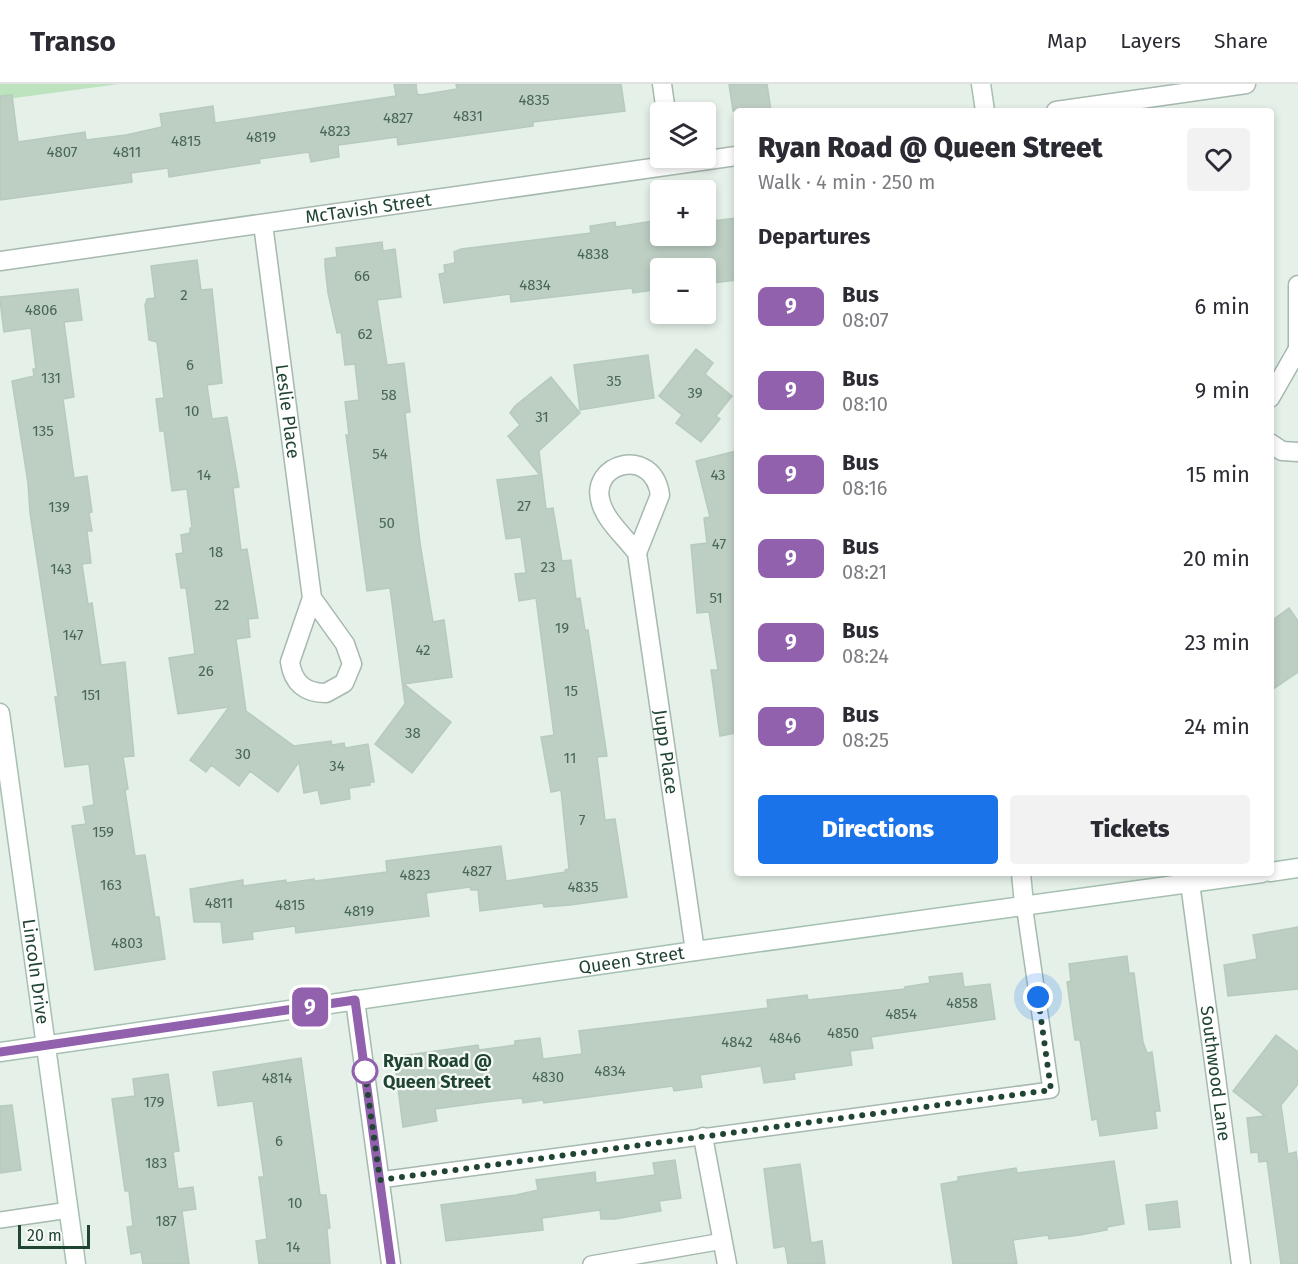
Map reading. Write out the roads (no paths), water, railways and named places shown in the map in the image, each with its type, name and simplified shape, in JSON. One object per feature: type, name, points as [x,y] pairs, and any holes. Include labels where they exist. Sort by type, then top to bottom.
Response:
[{"type":"street","points":[[662,84],[665,102]]},
{"type":"street","points":[[981,84],[985,108]]},
{"type":"street","points":[[1077,108],[1246,84]]},
{"type":"street","name":"McTavish Street","points":[[716,158],[734,156]]},
{"type":"street","name":"McTavish Street","points":[[0,261],[263,224],[650,164]]},
{"type":"street","name":"Leslie Place","points":[[263,224],[312,598],[292,652],[292,673],[305,689],[326,693],[344,683],[352,664],[345,644],[312,598]]},
{"type":"street","points":[[1274,391],[1298,349],[1298,285]]},
{"type":"street","points":[[1274,446],[1282,451],[1298,452]]},
{"type":"street","name":"Jupp Place","points":[[637,553],[660,495],[653,475],[635,464],[625,464],[607,474],[599,493],[606,513],[637,553],[695,951]]},
{"type":"street","name":"Lincoln Drive","points":[[0,714],[76,1264]]},
{"type":"street","points":[[1274,871],[1298,868]]},
{"type":"street","points":[[1021,876],[1024,904]]},
{"type":"street","name":"Queen Street","points":[[0,1052],[1024,904],[1240,876]]},
{"type":"street","name":"Southwood Lane","points":[[1190,883],[1241,1264]]},
{"type":"street","points":[[355,1000],[392,1264]]},
{"type":"street","points":[[704,1137],[727,1264]]},
{"type":"lane","points":[[380,1180],[1051,1090],[1024,904]]},
{"type":"lane","points":[[0,1220],[69,1210]]},
{"type":"lane","points":[[591,1264],[723,1241]]},
{"type":"place","name":"Ryan Road @ Queen Street","points":[[365,1071]]}]
